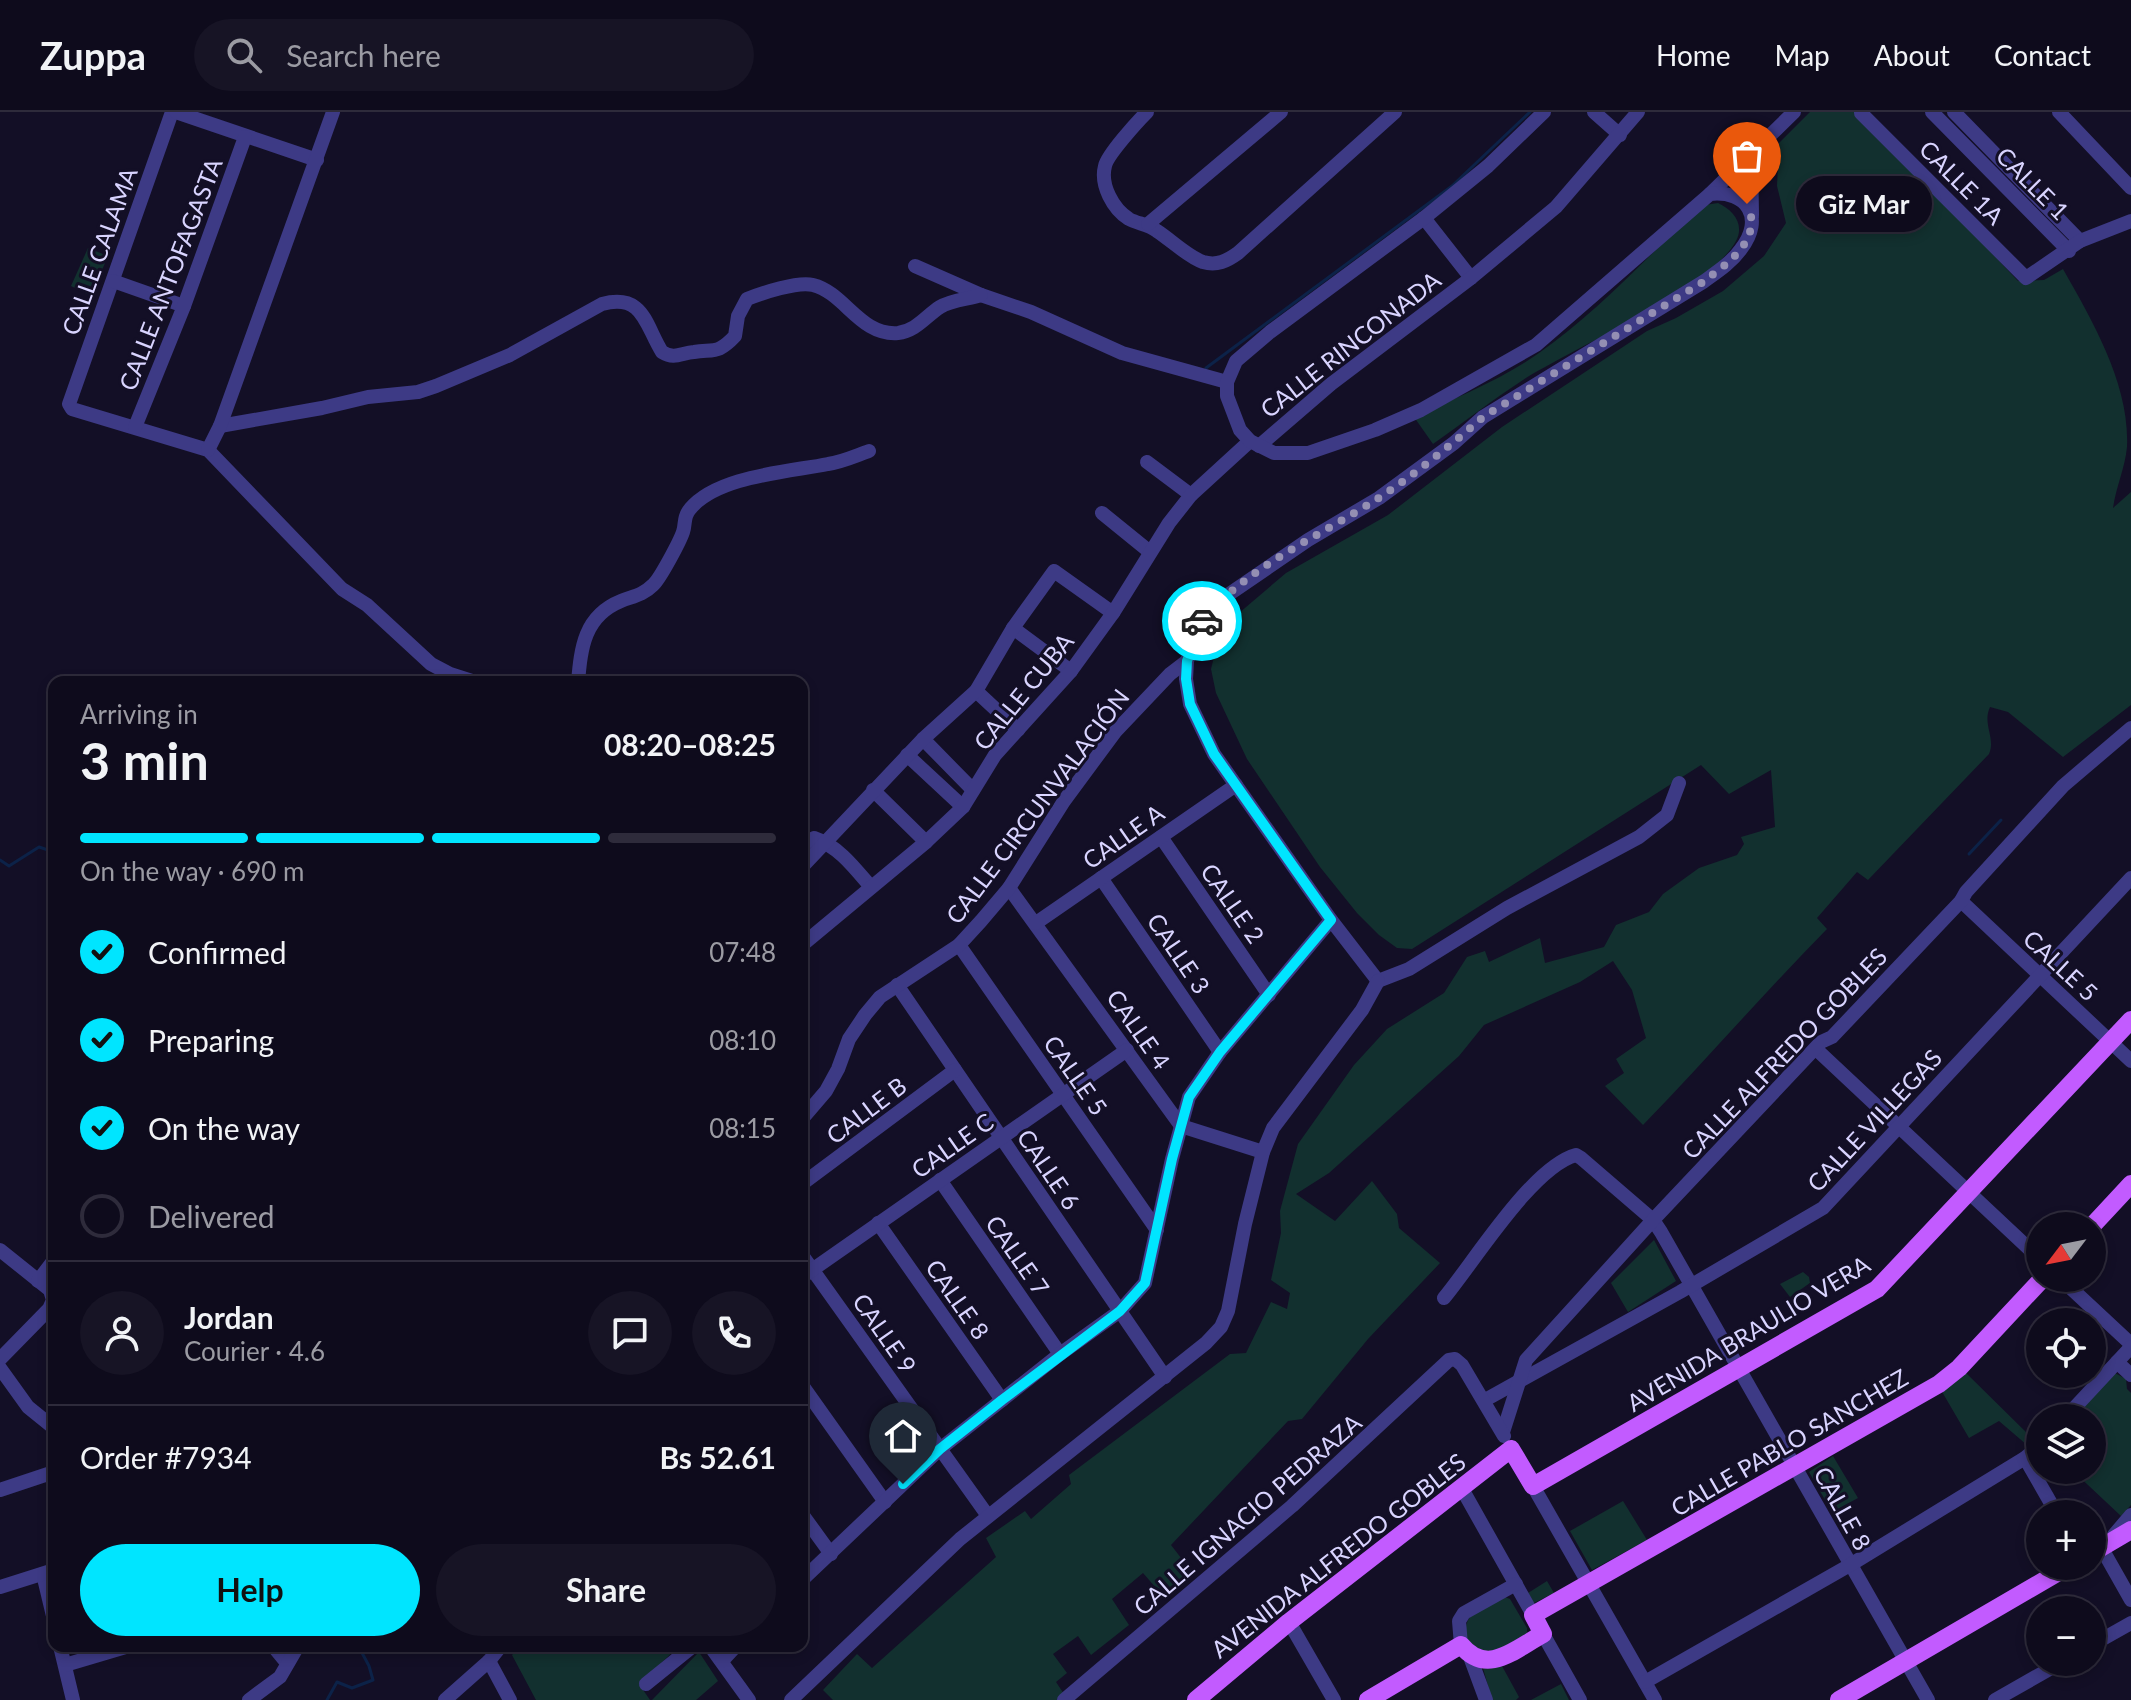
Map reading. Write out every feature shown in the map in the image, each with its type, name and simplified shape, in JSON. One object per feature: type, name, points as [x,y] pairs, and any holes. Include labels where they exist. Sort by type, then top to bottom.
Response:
[{"type":"main road","name":"AVENIDA BRAULIO VERA","points":[[1533,1486],[1877,1289],[2131,1020]]},
{"type":"main road","points":[[2105,1212],[2131,1184]]},
{"type":"main road","name":"CALLE PABLO SANCHEZ","points":[[1533,1615],[1950,1377],[2030,1292]]},
{"type":"main road","points":[[1507,1441],[1533,1486]]},
{"type":"main road","name":"AVENIDA ALFREDO GOBLES","points":[[1196,1700],[1289,1622],[1461,1487],[1507,1441]]},
{"type":"main road","points":[[2106,1545],[2131,1530]]},
{"type":"main road","points":[[1839,1700],[2045,1580]]},
{"type":"main road","points":[[1368,1700],[1465,1650],[1483,1661],[1494,1661],[1543,1634],[1533,1615]]},
{"type":"street","points":[[174,112],[317,160]]},
{"type":"street","name":"CALLE CALAMA","points":[[135,427],[72,409],[69,404],[174,112]]},
{"type":"street","points":[[1147,112],[1105,163],[1104,181],[1108,195],[1117,209],[1130,220],[1148,224],[1201,262],[1214,264],[1226,262],[1395,112]]},
{"type":"street","points":[[1148,224],[1281,112]]},
{"type":"street","points":[[1544,112],[1488,166],[1424,218],[1270,332],[1236,361],[1227,382],[1232,412],[1240,430],[1254,444],[1282,454],[1308,453],[1375,430],[1421,410],[1548,336],[1710,194],[1794,112]]},
{"type":"street","points":[[1594,112],[1620,135]]},
{"type":"street","name":"CALLE RINCONADA","points":[[1254,444],[1471,278],[1556,207],[1638,112]]},
{"type":"street","name":"CALLE 1","points":[[1932,112],[2003,173],[2074,246]]},
{"type":"street","name":"CALLE 1","points":[[1954,112],[2003,173]]},
{"type":"street","points":[[2059,112],[2131,188]]},
{"type":"street","points":[[208,450],[220,426],[317,160],[331,113]]},
{"type":"street","name":"CALLE 1A","points":[[1861,113],[2026,278],[2074,246]]},
{"type":"street","name":"CALLE ANTOFAGASTA","points":[[135,427],[184,306],[245,137]]},
{"type":"street","points":[[1378,981],[1214,754],[1190,704],[1186,679],[1187,661],[1200,624],[1219,601],[1308,540],[1379,498],[1454,443],[1483,417],[1703,282],[1732,260],[1751,229],[1751,152]]},
{"type":"street","points":[[1710,194],[1734,195],[1747,204],[1752,215]]},
{"type":"street","points":[[1424,218],[1471,278]]},
{"type":"street","points":[[2074,246],[2131,221]]},
{"type":"street","points":[[915,266],[981,295],[1031,312],[1122,353],[1227,382]]},
{"type":"street","points":[[113,281],[184,306]]},
{"type":"street","points":[[220,426],[368,397],[427,389],[496,361],[602,304],[614,301],[627,302],[640,312],[649,323],[662,352],[675,357],[716,351],[735,336],[738,316],[747,299],[801,284],[812,284],[833,294],[852,314],[874,328],[897,333],[917,326],[942,305],[981,295]]},
{"type":"street","points":[[135,427],[208,450],[342,589],[367,605],[431,664],[456,676]]},
{"type":"street","name":"CALLE CUBA","points":[[808,940],[926,842],[963,807],[995,755],[1071,671],[1191,495],[1254,444]]},
{"type":"street","points":[[578,676],[581,644],[592,626],[603,610],[643,594],[657,581],[685,529],[685,515],[693,505],[719,488],[784,470],[830,464],[869,451]]},
{"type":"street","points":[[1147,462],[1191,495]]},
{"type":"street","points":[[1102,513],[1150,552]]},
{"type":"street","points":[[808,860],[907,755],[976,691],[1013,628],[1054,571],[1113,613]]},
{"type":"street","points":[[1013,628],[1071,671]]},
{"type":"street","name":"CALLE CIRCUNVALACIÓN","points":[[808,1112],[826,1091],[849,1039],[880,997],[959,945],[1009,888],[1064,801],[1115,732],[1170,674],[1187,661]]},
{"type":"street","points":[[976,691],[1018,730]]},
{"type":"street","name":"CALLE ALFREDO GOBLES","points":[[1507,1441],[1526,1360],[1821,1042],[1832,1037],[1961,901],[2063,786],[2131,728]]},
{"type":"street","points":[[923,739],[973,790]]},
{"type":"street","points":[[907,755],[963,807]]},
{"type":"street","points":[[791,1700],[988,1516],[1165,1377],[1221,1327],[1228,1311],[1263,1152],[1273,1128],[1362,1010],[1378,981],[1409,969],[1507,908],[1639,837],[1667,815],[1679,783]]},
{"type":"street","name":"CALLE A","points":[[1036,923],[1236,785]]},
{"type":"street","points":[[873,790],[926,842]]},
{"type":"street","name":"CALLE 2","points":[[1161,837],[1269,995]]},
{"type":"street","points":[[808,842],[814,838],[825,842],[870,886]]},
{"type":"street","name":"CALLE 3","points":[[1101,878],[1220,1052]]},
{"type":"street","name":"CALLE VILLEGAS","points":[[1485,1400],[1823,1208],[2131,878]]},
{"type":"street","name":"CALLE 4","points":[[1009,888],[1181,1126]]},
{"type":"street","name":"CALLE 5","points":[[1961,901],[2131,1061]]},
{"type":"street","points":[[808,1575],[940,1449],[1120,1311],[1145,1283],[1189,1097],[1220,1052],[1331,920]]},
{"type":"street","name":"CALLE 5","points":[[959,945],[1157,1230]]},
{"type":"street","name":"CALLE 6","points":[[897,985],[1165,1377]]},
{"type":"street","points":[[1816,1049],[2026,1246]]},
{"type":"street","name":"CALLE C","points":[[808,1272],[1127,1050]]},
{"type":"street","name":"CALLE B","points":[[808,1180],[955,1070]]},
{"type":"street","points":[[1181,1126],[1263,1152]]},
{"type":"street","name":"CALLE 8","points":[[1444,1298],[1511,1207],[1571,1156],[1581,1158],[1653,1220],[1928,1700]]},
{"type":"street","name":"CALLE 7","points":[[940,1180],[1060,1354]]},
{"type":"street","name":"CALLE 8","points":[[878,1223],[1002,1400]]},
{"type":"street","points":[[0,1250],[48,1290]]},
{"type":"street","points":[[38,1281],[48,1268]]},
{"type":"street","name":"CALLE 9","points":[[808,1274],[988,1516]]},
{"type":"street","points":[[2075,1292],[2131,1346],[2078,1404]]},
{"type":"street","points":[[0,1359],[48,1308]]},
{"type":"street","name":"CALLE IGNACIO PEDRAZA","points":[[1064,1700],[1292,1506],[1449,1360],[1455,1359],[1462,1365],[1485,1400]]},
{"type":"street","points":[[2117,1362],[2131,1375]]},
{"type":"street","points":[[0,1368],[28,1407],[48,1423]]},
{"type":"street","points":[[808,1393],[885,1502]]},
{"type":"street","points":[[1485,1400],[1507,1441]]},
{"type":"street","points":[[1645,1682],[1850,1565],[2025,1458],[2049,1500]]},
{"type":"street","points":[[2,1486],[48,1474]]},
{"type":"street","points":[[1533,1486],[1655,1700]]},
{"type":"street","points":[[1461,1487],[1533,1615]]},
{"type":"street","points":[[2106,1543],[2131,1515]]},
{"type":"street","points":[[808,1522],[831,1554]]},
{"type":"street","points":[[2106,1554],[2131,1600]]},
{"type":"street","points":[[0,1587],[48,1572]]},
{"type":"street","points":[[1486,1700],[1465,1650],[1459,1621],[1464,1613],[1516,1584]]},
{"type":"street","points":[[1289,1622],[1334,1700]]},
{"type":"street","points":[[2106,1637],[2131,1623]]},
{"type":"street","points":[[1543,1634],[1580,1700]]},
{"type":"street","points":[[62,1652],[73,1700]]},
{"type":"street","points":[[65,1665],[109,1652]]},
{"type":"street","points":[[278,1652],[287,1663]]},
{"type":"street","points":[[249,1700],[280,1677],[294,1652]]},
{"type":"street","points":[[445,1700],[496,1652]]},
{"type":"street","points":[[646,1684],[686,1652]]},
{"type":"street","points":[[715,1652],[749,1700]]},
{"type":"street","points":[[722,1661],[730,1652]]},
{"type":"street","points":[[489,1661],[510,1700]]},
{"type":"street","points":[[1995,1700],[2037,1676]]},
{"type":"green space","points":[[1810,112],[1859,112],[2018,281],[2044,280],[2063,269],[2086,310],[2116,377],[2126,424],[2126,455],[2113,508],[2131,492],[2131,705],[2063,757],[2008,712],[1990,707],[1987,719],[1991,742],[1989,754],[1868,880],[1857,872],[1817,918],[1827,929],[1643,1125],[1605,1086],[1624,1073],[1616,1059],[1646,1038],[1632,990],[1613,961],[1580,982],[1484,1025],[1459,1056],[1329,1173],[1296,1194],[1335,1221],[1372,1181],[1397,1214],[1399,1228],[1440,1263],[1368,1339],[1302,1419],[1288,1421],[1171,1545],[1192,1572],[1163,1596],[1143,1573],[1112,1599],[1129,1625],[1091,1655],[1078,1636],[1053,1654],[1067,1673],[1056,1682],[1064,1694],[1058,1700],[833,1700],[823,1690],[857,1654],[872,1668],[996,1557],[986,1538],[1025,1511],[1031,1519],[1071,1484],[1069,1475],[1230,1354],[1246,1353],[1271,1302],[1287,1309],[1290,1293],[1271,1280],[1281,1233],[1280,1211],[1298,1144],[1354,1065],[1387,1029],[1444,993],[1467,957],[1485,951],[1489,962],[1540,938],[1545,963],[1604,947],[1616,925],[1649,912],[1663,894],[1699,868],[1737,855],[1744,844],[1741,837],[1775,827],[1771,770],[1729,794],[1701,765],[1412,949],[1397,948],[1357,913],[1320,867],[1247,759],[1216,693],[1211,669],[1218,641],[1239,613],[1286,573],[1388,515],[1502,427],[1647,331],[1723,291],[1764,256],[1786,223],[1777,186],[1779,143]]},
{"type":"green space","points":[[1718,203],[1736,218],[1738,235],[1721,259],[1699,278],[1670,298],[1523,380],[1433,444],[1414,417],[1494,380],[1539,353],[1599,304],[1693,214],[1705,205]]},
{"type":"green space","points":[[88,248],[108,256],[91,296],[71,286]]},
{"type":"green space","points":[[1654,1240],[1676,1281],[1628,1312],[1611,1283]]},
{"type":"green space","points":[[1803,1272],[1810,1283],[1790,1297],[1780,1284]]},
{"type":"green space","points":[[1964,1371],[2026,1432],[2026,1444],[1999,1421],[1969,1438],[1941,1390]]},
{"type":"green space","points":[[2115,1373],[2126,1379],[2127,1389],[2131,1393],[2131,1505],[2121,1516],[2087,1484],[2106,1484],[2106,1404],[2086,1404],[2101,1388],[2106,1388],[2106,1383]]},
{"type":"green space","points":[[1833,1456],[1858,1498],[1832,1512],[1809,1472]]},
{"type":"green space","points":[[1623,1501],[1647,1540],[1592,1570],[1570,1531]]},
{"type":"green space","points":[[1547,1581],[1554,1593],[1534,1603],[1528,1593]]},
{"type":"green space","points":[[1502,1596],[1510,1599],[1527,1633],[1495,1655],[1468,1644],[1466,1626],[1473,1614]]},
{"type":"green space","points":[[515,1652],[673,1652],[639,1684],[650,1700],[536,1700],[512,1655]]},
{"type":"green space","points":[[699,1652],[718,1681],[696,1700],[652,1700]]},
{"type":"green space","points":[[1502,1666],[1519,1697],[1516,1700],[1492,1700],[1483,1668]]},
{"type":"green space","points":[[1561,1684],[1569,1700],[1531,1700]]},
{"type":"waterway","points":[[1206,368],[1452,186],[1530,112]]},
{"type":"waterway","points":[[1969,854],[2001,820]]},
{"type":"waterway","points":[[0,860],[9,866],[39,847],[48,850]]},
{"type":"waterway","points":[[327,1700],[337,1682],[352,1688],[373,1680],[362,1652]]},
{"type":"way so far","points":[[1202,621],[1219,601],[1308,540],[1379,498],[1454,443],[1483,417],[1703,282],[1732,260],[1751,229],[1752,215],[1747,204]]},
{"type":"place","name":"Giz Mar","points":[[1747,204]]},
{"type":"route","points":[[903,1484],[940,1449],[1120,1311],[1145,1283],[1189,1097],[1220,1052],[1331,920],[1214,754],[1190,704],[1187,661],[1202,621]]}]
